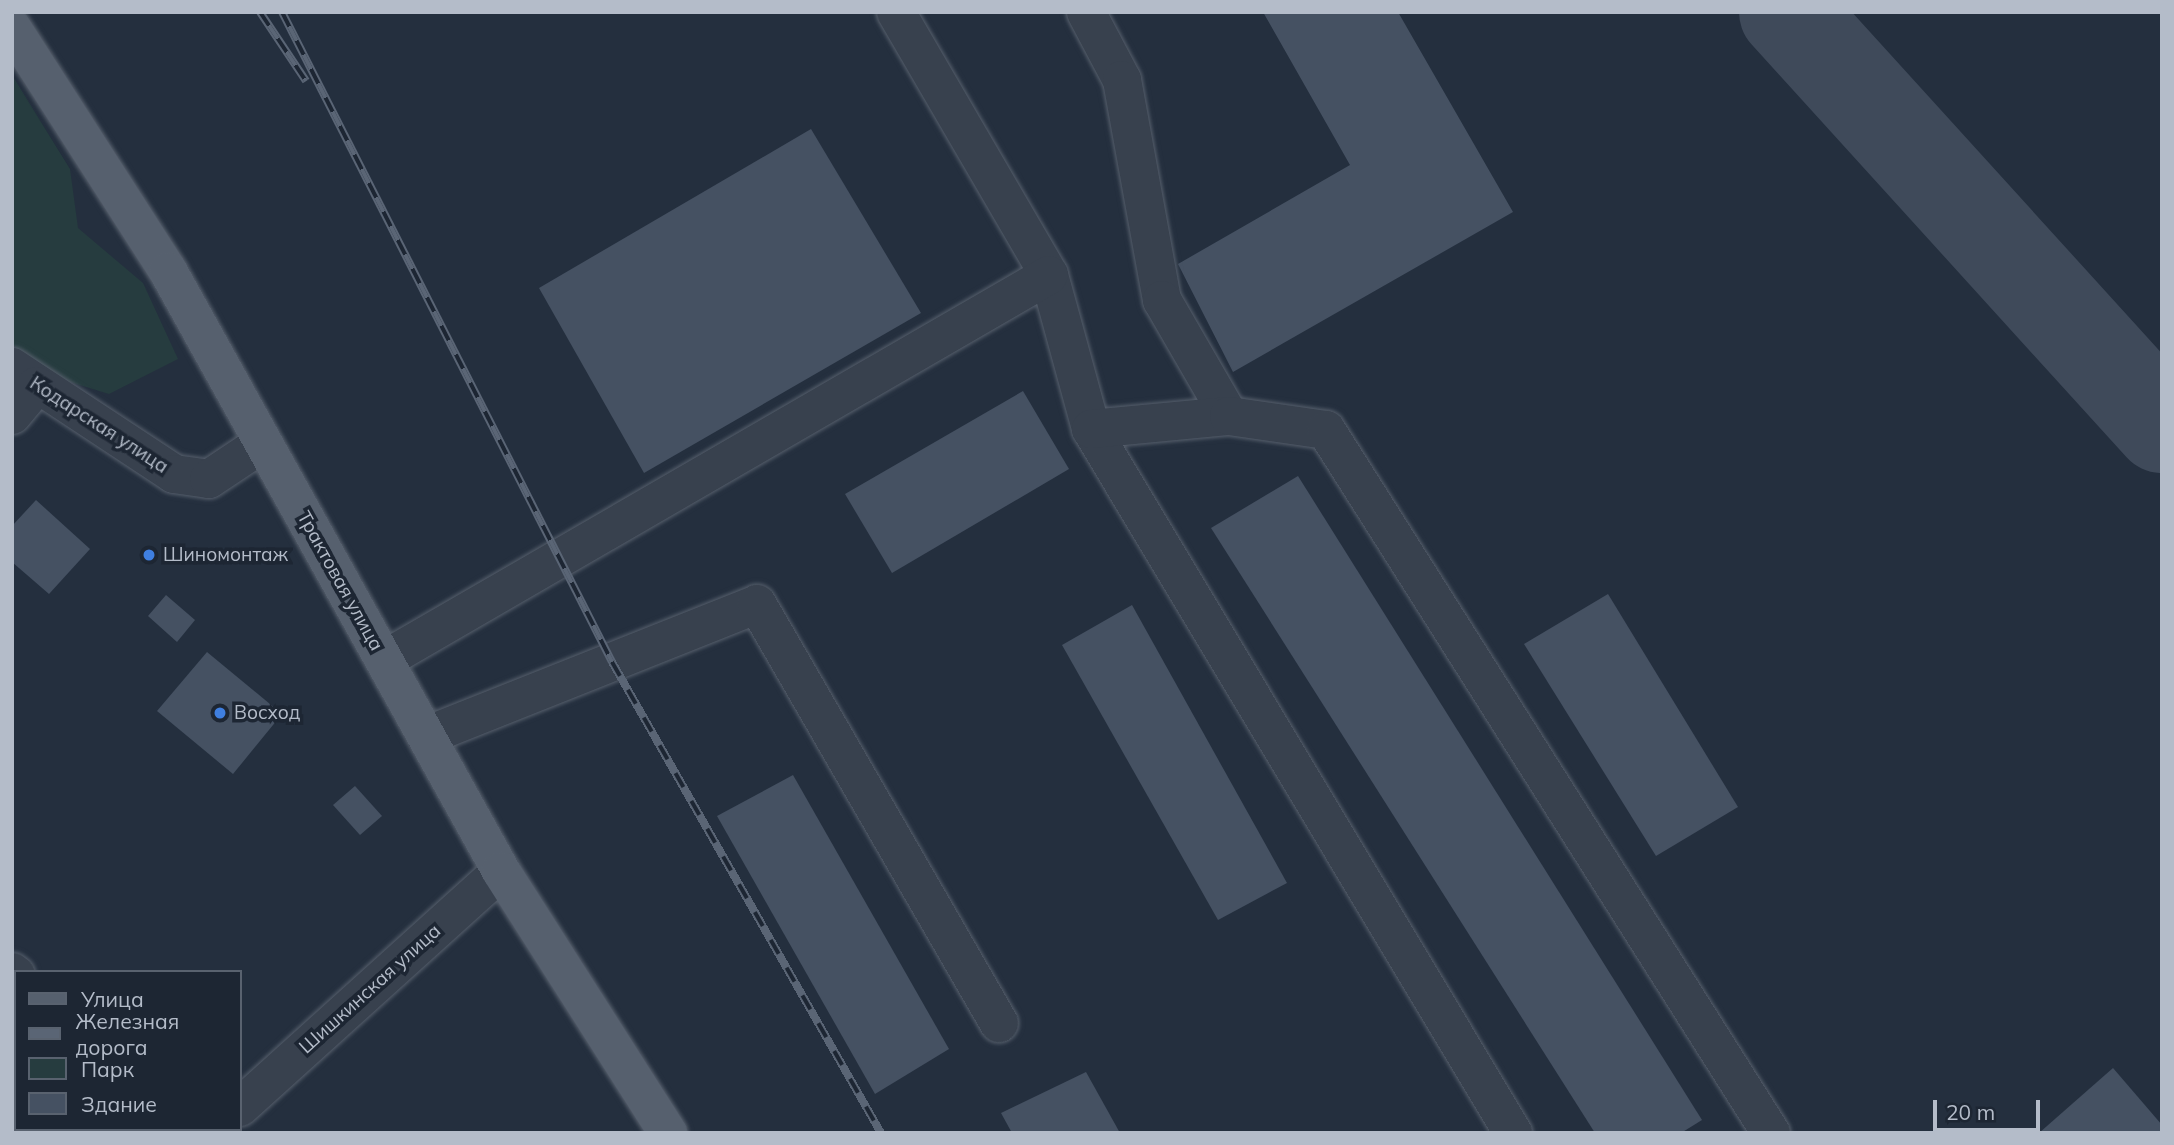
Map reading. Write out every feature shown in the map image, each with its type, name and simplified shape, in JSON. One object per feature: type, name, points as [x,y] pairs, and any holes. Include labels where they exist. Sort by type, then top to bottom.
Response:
[{"type":"main road","name":"Трактовая улица","points":[[12,28],[168,271],[501,871],[668,1133]]},
{"type":"street","points":[[896,12],[1049,275],[1091,429],[1514,1133]]},
{"type":"street","points":[[1086,12],[1122,80],[1162,300],[1229,416]]},
{"type":"street","points":[[384,660],[1049,275]]},
{"type":"street","points":[[12,415],[24,376]]},
{"type":"street","name":"Кодарская улица","points":[[24,376],[174,474],[209,479],[263,443]]},
{"type":"street","points":[[1091,429],[1229,416],[1326,430],[1771,1133]]},
{"type":"street","points":[[426,736],[757,604],[999,1023]]},
{"type":"street","name":"Шишкинская улица","points":[[242,1105],[501,871]]},
{"type":"green space","points":[[12,75],[70,169],[78,228],[143,283],[178,359],[109,394],[44,374],[12,344]]},
{"type":"building","points":[[1263,12],[1398,12],[1513,212],[1233,372],[1178,264],[1350,165]]},
{"type":"building","points":[[811,129],[921,313],[644,473],[539,288]]},
{"type":"building","points":[[1023,391],[1069,469],[892,573],[845,494]]},
{"type":"building","points":[[1298,476],[1702,1120],[1681,1133],[1595,1133],[1211,528]]},
{"type":"building","points":[[36,500],[90,549],[49,594],[12,562],[12,526]]},
{"type":"building","points":[[1608,594],[1738,807],[1656,856],[1524,644]]},
{"type":"building","points":[[166,595],[195,620],[177,642],[148,616]]},
{"type":"building","points":[[1132,605],[1287,883],[1218,920],[1062,645]]},
{"type":"building","name":"Восход","points":[[207,652],[282,714],[233,774],[157,711]]},
{"type":"building","points":[[793,775],[949,1049],[875,1094],[717,816]]},
{"type":"building","points":[[355,786],[382,816],[360,835],[333,805]]},
{"type":"building","points":[[2113,1068],[2162,1125],[2162,1133],[2039,1133]]},
{"type":"building","points":[[1086,1072],[1120,1133],[1012,1133],[1001,1113]]},
{"type":"taxiway","points":[[1787,12],[2162,425]]},
{"type":"railway","points":[[260,12],[306,81]]},
{"type":"railway","points":[[282,12],[612,662],[881,1133]]},
{"type":"place","name":"Шиномонтаж","points":[[149,555]]},
{"type":"place","name":"Восход","points":[[220,713]]}]
